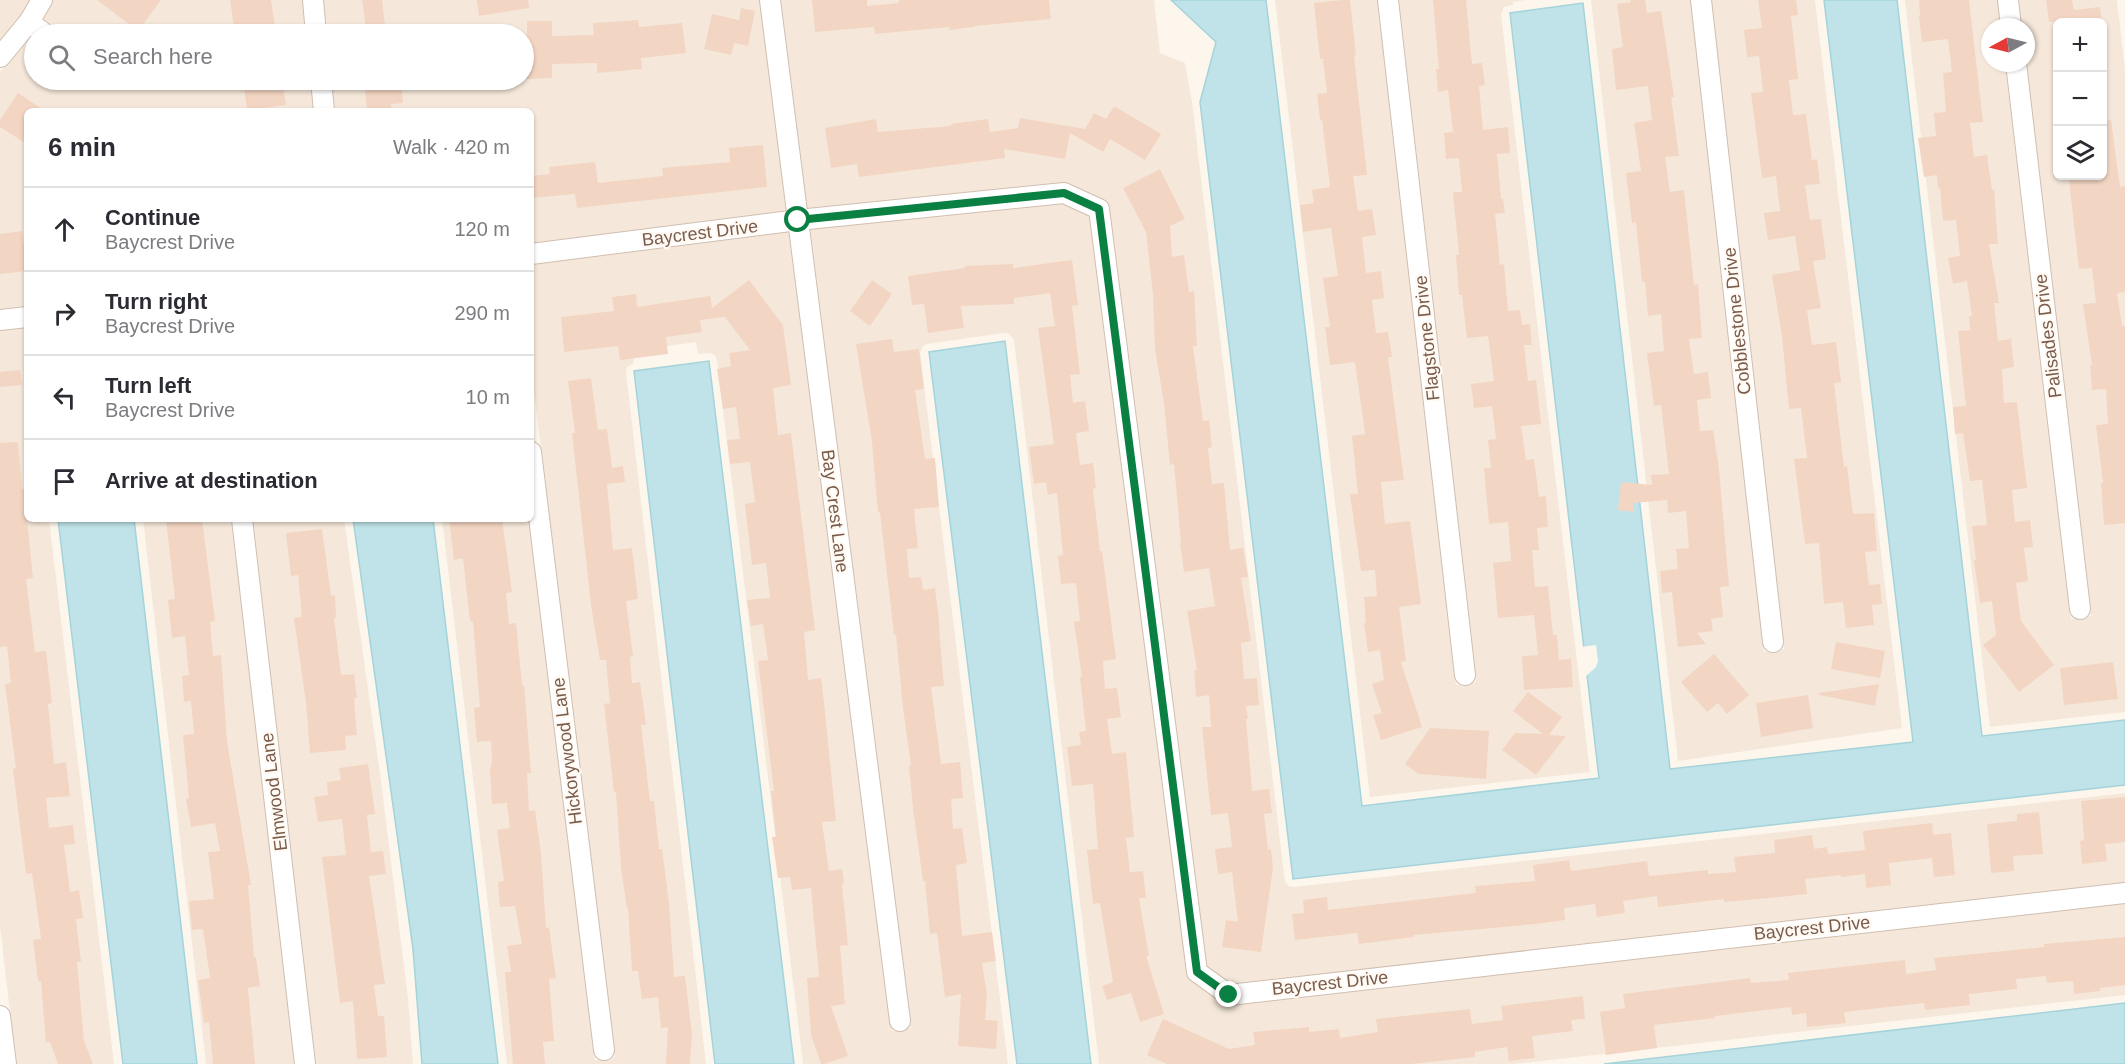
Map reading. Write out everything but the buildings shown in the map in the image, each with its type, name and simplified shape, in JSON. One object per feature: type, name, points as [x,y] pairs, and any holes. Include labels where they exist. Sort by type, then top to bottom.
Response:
[{"type":"street","points":[[38,24],[42,0]]},
{"type":"street","points":[[313,0],[315,24]]},
{"type":"street","name":"Bay Crest Lane","points":[[770,0],[900,1021]]},
{"type":"street","name":"Flagstone Drive","points":[[1388,0],[1465,675]]},
{"type":"street","name":"Cobblestone Drive","points":[[1701,0],[1773,642]]},
{"type":"street","points":[[2008,0],[2010,18]]},
{"type":"street","points":[[0,57],[24,38]]},
{"type":"street","name":"Palisades Drive","points":[[2017,72],[2080,609]]},
{"type":"street","points":[[322,90],[324,108]]},
{"type":"street","name":"Baycrest Drive","points":[[534,254],[798,220],[1064,193],[1099,209],[1197,972],[1229,995],[2125,893]]},
{"type":"street","points":[[0,320],[24,317]]},
{"type":"street","name":"Hickorywood Lane","points":[[534,477],[603,1050]]},
{"type":"street","name":"Elmwood Lane","points":[[242,522],[305,1064]]},
{"type":"street","points":[[0,1016],[6,1064]]},
{"type":"shaded area","points":[[0,0],[30,0],[21,17],[0,42]]},
{"type":"shaded area","points":[[53,0],[303,0],[305,24],[47,24],[42,20]]},
{"type":"shaded area","points":[[323,0],[760,0],[787,213],[534,245],[534,108],[334,108],[332,90],[534,90],[534,24],[326,24]]},
{"type":"shaded area","points":[[781,0],[1154,0],[1160,53],[1185,63],[1192,102],[1285,882],[1289,886],[2125,793],[2125,884],[1232,985],[1207,967],[1109,207],[1103,200],[807,210]]},
{"type":"shaded area","points":[[1275,0],[1378,0],[1456,685],[1476,682],[1399,0],[1525,0],[1513,2],[1513,5],[1504,7],[1501,14],[1590,772],[1370,797]]},
{"type":"shaded area","points":[[1591,0],[1691,0],[1764,652],[1784,649],[1711,0],[1815,0],[1902,728],[1678,761]]},
{"type":"shaded area","points":[[1905,0],[1998,0],[2000,18],[1981,18],[1981,72],[2006,72],[2071,619],[2091,616],[2027,72],[2035,72],[2035,18],[2021,18],[2018,0],[2117,0],[2125,70],[2125,712],[1990,727]]},
{"type":"shaded area","points":[[24,44],[24,90],[312,90],[314,108],[24,108],[24,308],[0,311],[0,72]]},
{"type":"shaded area","points":[[1062,202],[1089,215],[1187,973],[1191,979],[1222,1002],[1230,1004],[2125,902],[2125,995],[1515,1064],[1099,1064],[1014,340],[1009,334],[1004,333],[927,344],[923,346],[920,353],[1008,1064],[803,1064],[717,360],[715,355],[710,353],[698,354],[696,342],[633,351],[634,363],[627,367],[626,372],[706,1064],[507,1064],[442,522],[529,522],[595,1060],[615,1057],[534,392],[534,263],[789,230],[892,1031],[911,1028],[810,228]]},
{"type":"shaded area","points":[[24,326],[24,522],[49,522],[114,1064],[16,1064],[0,926],[0,329]]},
{"type":"shaded area","points":[[143,522],[232,522],[295,1064],[206,1064]]},
{"type":"shaded area","points":[[253,522],[344,522],[381,781],[408,999],[413,1064],[315,1064]]},
{"type":"water","points":[[1171,0],[1266,0],[1362,806],[1599,778],[1510,13],[1583,3],[1670,769],[1913,742],[1824,0],[1897,0],[1982,736],[2125,720],[2125,785],[1293,879],[1200,102],[1216,42]]},
{"type":"water","points":[[1005,341],[1091,1064],[1017,1064],[929,352]]},
{"type":"water","points":[[709,361],[794,1064],[715,1064],[634,371]]},
{"type":"water","points":[[58,522],[134,522],[197,1064],[123,1064]]},
{"type":"water","points":[[353,522],[433,522],[498,1064],[422,1064],[413,949]]},
{"type":"water","points":[[2125,1003],[2125,1064],[1604,1064]]},
{"type":"pier","points":[[1596,645],[1598,661],[1596,667],[1586,676],[1581,647]]},
{"type":"route","points":[[798,220],[1064,193],[1099,209],[1197,972],[1229,995]]}]
